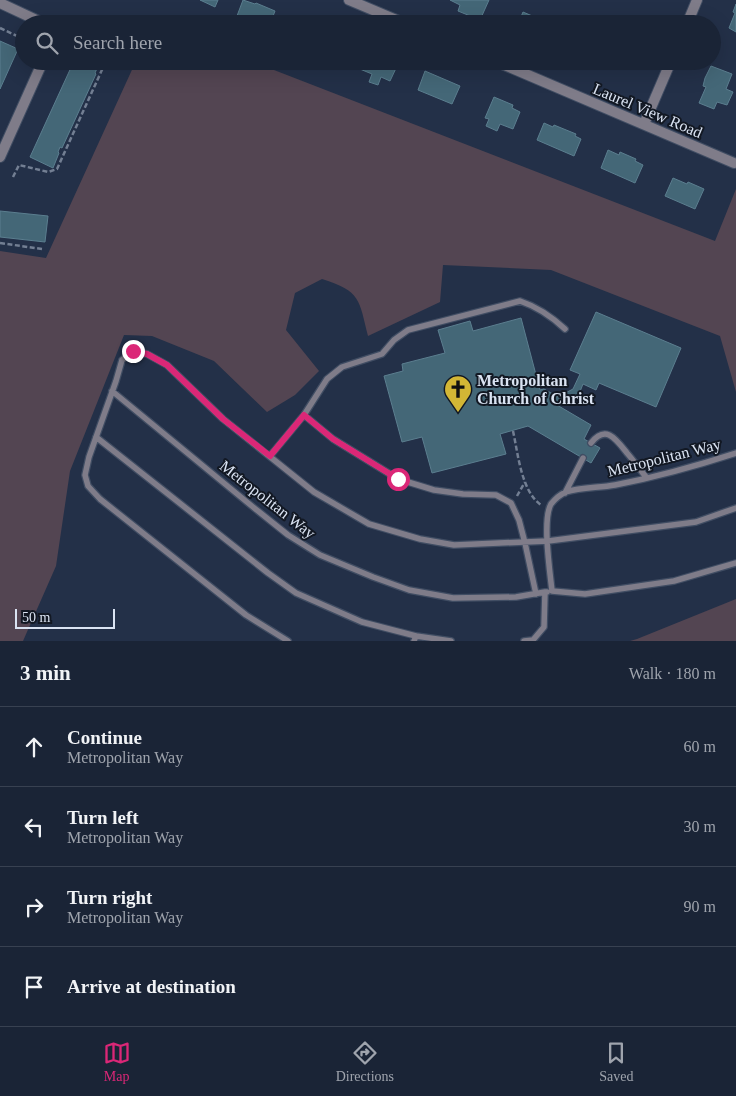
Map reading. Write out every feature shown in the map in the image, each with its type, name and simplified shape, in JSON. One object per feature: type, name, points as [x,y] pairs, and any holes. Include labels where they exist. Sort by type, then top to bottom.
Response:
[{"type":"street","points":[[349,0],[385,15]]},
{"type":"street","points":[[691,15],[697,0]]},
{"type":"street","points":[[0,3],[26,15]]},
{"type":"street","points":[[0,157],[39,70]]},
{"type":"street","name":"Laurel View Road","points":[[516,70],[734,163]]},
{"type":"street","points":[[644,124],[667,70]]},
{"type":"lane","points":[[270,456],[304,415],[327,379],[342,367],[382,354],[394,340],[408,330],[520,301],[534,306],[551,316],[565,328]]},
{"type":"lane","points":[[288,641],[246,615],[100,499],[88,486],[85,475],[96,437],[122,360],[133,351],[147,354],[167,365],[223,419],[314,492],[369,524],[420,539],[454,546],[548,541],[696,522],[736,508]]},
{"type":"lane","name":"Metropolitan Way","points":[[112,391],[288,535],[320,555],[409,590],[453,598],[516,597],[552,591],[585,594],[674,581],[736,563]]},
{"type":"lane","points":[[304,415],[333,439],[398,479],[434,490],[463,494],[496,495],[511,503],[519,520],[536,594]]},
{"type":"lane","points":[[591,443],[597,436],[609,434],[617,440],[647,478]]},
{"type":"lane","points":[[96,437],[296,593],[362,622],[415,639],[451,641]]},
{"type":"lane","name":"Metropolitan Way","points":[[565,493],[614,485],[688,469],[736,453]]},
{"type":"lane","points":[[552,591],[548,518],[557,497],[565,493],[583,458]]},
{"type":"lane","points":[[524,641],[533,640],[544,627],[545,592]]},
{"type":"path","points":[[0,28],[15,35]]},
{"type":"path","points":[[13,177],[19,164],[48,172],[57,169],[102,70]]},
{"type":"path","points":[[0,243],[42,249]]},
{"type":"path","points":[[513,431],[525,482],[530,494],[538,504],[550,510]]},
{"type":"path","points":[[511,503],[521,493],[525,482]]},
{"type":"shaded area","points":[[132,70],[274,70],[715,241],[736,189],[736,392],[720,336],[551,270],[443,265],[440,302],[368,336],[360,305],[356,298],[344,288],[322,279],[295,293],[286,330],[319,371],[295,395],[267,412],[214,361],[152,336],[124,335],[70,471],[56,566],[23,641],[0,641],[0,251],[46,258]]},
{"type":"shaded area","points":[[736,599],[736,641],[630,641],[637,639]]},
{"type":"building","points":[[200,0],[218,0],[215,7]]},
{"type":"building","points":[[243,0],[275,11],[273,15],[237,15]]},
{"type":"building","points":[[450,0],[489,0],[482,15],[468,15],[458,11],[460,5]]},
{"type":"building","points":[[736,4],[736,32],[729,28],[735,13],[733,12]]},
{"type":"building","points":[[0,41],[15,48],[15,56],[0,89]]},
{"type":"building","points":[[70,70],[96,70],[62,148],[60,147],[53,168],[30,157]]},
{"type":"building","points":[[362,70],[395,70],[390,81],[381,77],[378,85],[369,82],[372,74]]},
{"type":"building","points":[[709,70],[721,70],[732,74],[726,89],[733,92],[727,105],[717,102],[714,109],[699,103],[706,87],[703,86]]},
{"type":"building","points":[[425,71],[460,86],[452,104],[418,90]]},
{"type":"building","points":[[494,97],[513,105],[512,108],[520,112],[513,129],[500,124],[497,131],[486,126],[489,119],[485,118]]},
{"type":"building","points":[[544,123],[576,134],[575,136],[581,139],[574,156],[537,140]]},
{"type":"building","points":[[608,150],[619,155],[620,152],[636,159],[635,161],[643,165],[635,183],[601,168]]},
{"type":"building","points":[[673,178],[704,189],[695,209],[665,196]]},
{"type":"building","points":[[0,211],[48,216],[45,242],[0,237]]},
{"type":"building","points":[[596,312],[681,348],[656,407],[599,383],[596,390],[583,384],[579,394],[557,405],[591,425],[584,439],[600,448],[591,463],[528,426],[500,434],[506,454],[432,473],[422,437],[402,442],[384,376],[403,371],[402,364],[445,353],[438,330],[470,321],[473,331],[521,318],[540,390],[544,389],[558,397],[573,389],[580,374],[570,370]]},
{"type":"place","name":"Metropolitan Church of Christ","points":[[458,413]]},
{"type":"route","points":[[133,351],[147,354],[167,365],[223,419],[270,456],[304,415],[333,439],[398,479]]}]
